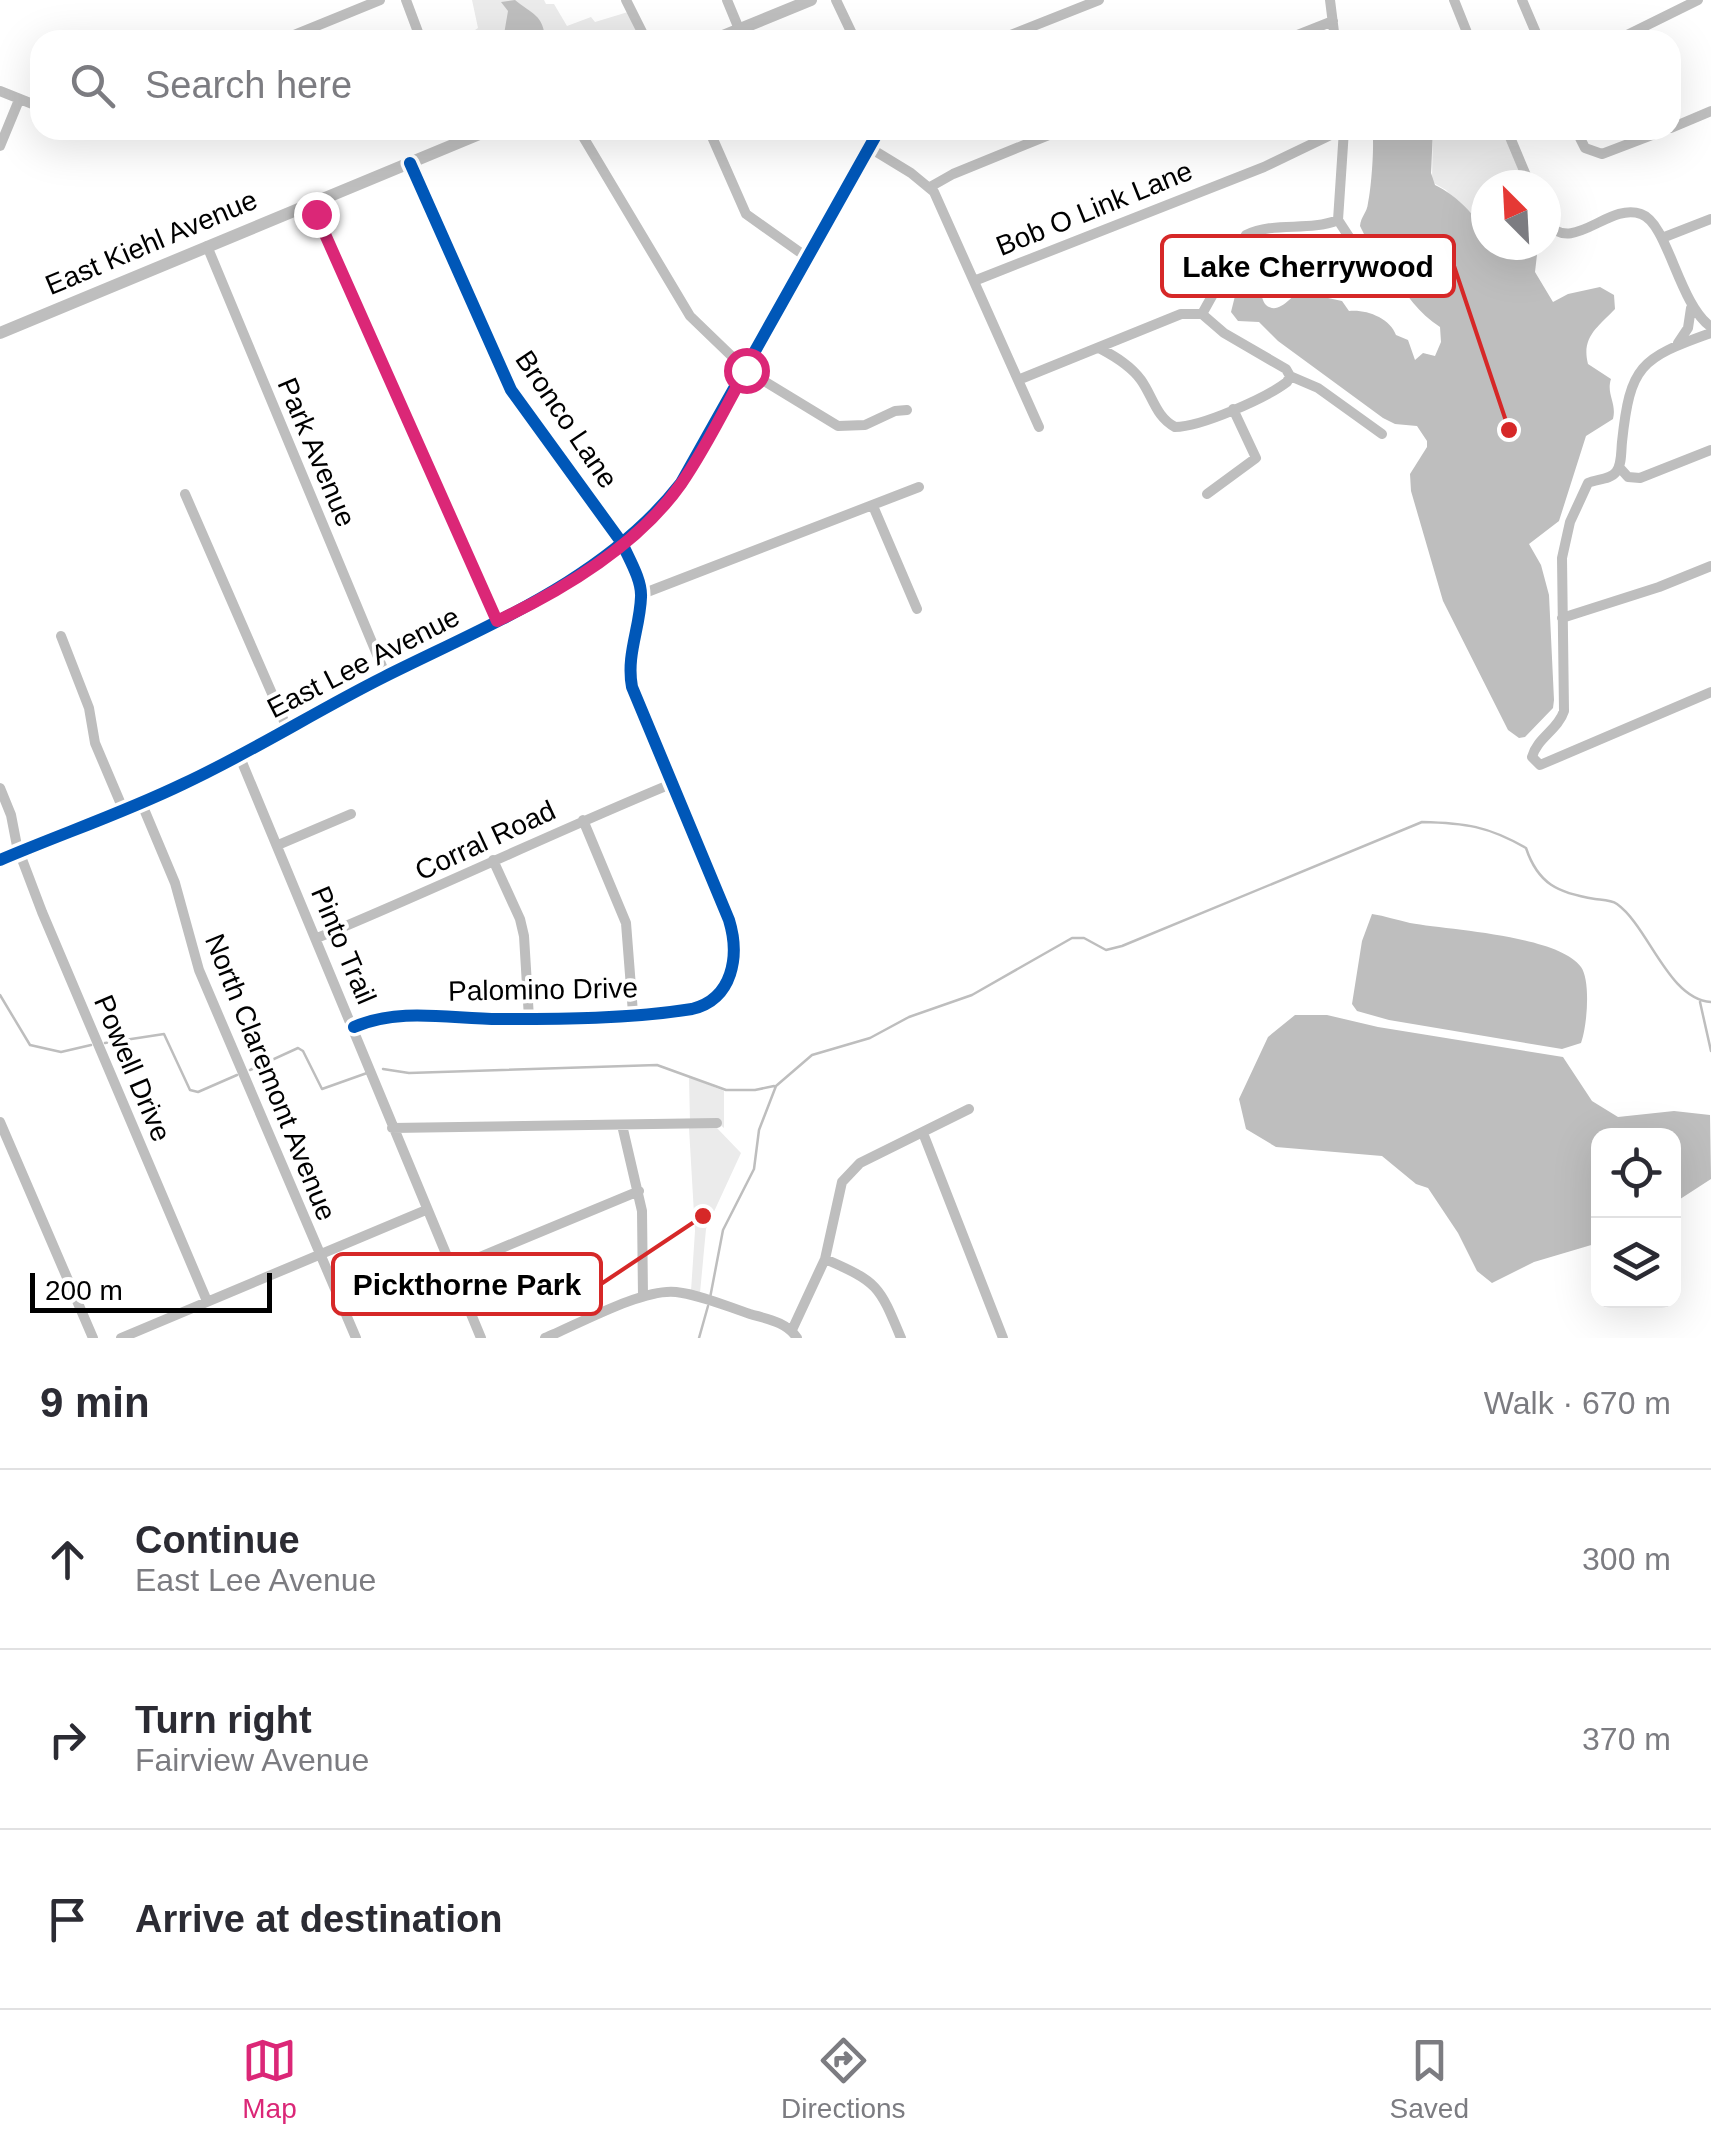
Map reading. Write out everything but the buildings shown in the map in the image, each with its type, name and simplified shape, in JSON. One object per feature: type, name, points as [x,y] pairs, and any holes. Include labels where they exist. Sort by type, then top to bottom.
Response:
[{"type":"main road","points":[[739,30],[812,0]]},
{"type":"main road","name":"East Kiehl Avenue","points":[[0,332],[410,163],[451,140]]},
{"type":"street","points":[[306,30],[380,0]]},
{"type":"street","points":[[406,0],[417,30]]},
{"type":"street","points":[[626,0],[641,30]]},
{"type":"street","points":[[727,0],[739,30]]},
{"type":"street","points":[[836,0],[850,30]]},
{"type":"street","points":[[1023,30],[1099,0]]},
{"type":"street","points":[[1330,0],[1333,30]]},
{"type":"street","points":[[1454,0],[1466,30]]},
{"type":"street","points":[[1522,0],[1535,30]]},
{"type":"street","points":[[1637,30],[1698,0]]},
{"type":"street","points":[[1310,30],[1332,21]]},
{"type":"street","points":[[0,91],[30,104]]},
{"type":"street","points":[[0,146],[19,100]]},
{"type":"street","points":[[1681,124],[1711,111]]},
{"type":"street","points":[[584,140],[690,316],[746,370],[844,427],[865,425],[906,410]]},
{"type":"street","points":[[713,140],[746,214],[808,258]]},
{"type":"street","name":"East Lee Avenue","points":[[0,860],[141,802],[239,755],[551,593],[648,522],[681,483],[874,140]]},
{"type":"street","points":[[930,187],[1036,140]]},
{"type":"street","name":"Bob O Link Lane","points":[[974,281],[1321,140]]},
{"type":"street","points":[[1342,140],[1338,220],[1384,289]]},
{"type":"street","points":[[1511,140],[1524,170]]},
{"type":"street","points":[[1582,140],[1590,152],[1602,154],[1641,140]]},
{"type":"street","points":[[870,148],[930,187],[1038,427]]},
{"type":"street","name":"Bronco Lane","points":[[410,163],[511,390],[622,543],[642,594],[630,674],[634,695],[732,927],[734,955],[725,986]]},
{"type":"street","points":[[311,203],[497,621]]},
{"type":"street","points":[[1561,233],[1617,214],[1642,214],[1662,238],[1691,308],[1711,330],[1651,359],[1634,378],[1619,467],[1610,477],[1588,482],[1570,522],[1562,558],[1564,711],[1558,724],[1532,752],[1534,761],[1540,765],[1711,692]]},
{"type":"street","points":[[1662,238],[1711,219]]},
{"type":"street","points":[[1202,314],[1246,235],[1262,229],[1324,226],[1338,220]]},
{"type":"street","name":"Park Avenue","points":[[207,246],[386,676]]},
{"type":"street","points":[[1676,345],[1688,328],[1691,308]]},
{"type":"street","points":[[1018,380],[1181,314],[1202,314],[1224,333],[1270,357],[1286,368],[1290,376],[1318,388],[1382,434]]},
{"type":"street","points":[[1101,349],[1130,368],[1159,414],[1175,427],[1188,426],[1233,408],[1282,386],[1290,376]]},
{"type":"street","points":[[1207,494],[1256,458],[1233,408]]},
{"type":"street","points":[[1619,467],[1628,477],[1640,478],[1711,450]]},
{"type":"street","points":[[642,594],[919,487]]},
{"type":"street","points":[[185,494],[287,728]]},
{"type":"street","points":[[873,506],[917,609]]},
{"type":"street","points":[[1562,618],[1711,566]]},
{"type":"street","points":[[62,636],[89,708],[94,743],[122,810]]},
{"type":"street","name":"Pinto Trail","points":[[239,755],[481,1338]]},
{"type":"street","name":"Corral Road","points":[[317,938],[671,784]]},
{"type":"street","name":"Powell Drive","points":[[0,788],[11,814],[19,852],[207,1301]]},
{"type":"street","name":"North Claremont Avenue","points":[[141,802],[175,883],[199,970],[356,1338]]},
{"type":"street","points":[[278,844],[351,814]]},
{"type":"street","points":[[583,820],[626,923],[633,1014]]},
{"type":"street","points":[[493,860],[520,920],[530,1018]]},
{"type":"street","name":"Palomino Drive","points":[[354,1028],[402,1016],[530,1018],[633,1014],[703,1006],[725,986]]},
{"type":"street","points":[[545,1338],[642,1296],[677,1292],[764,1317],[794,1334],[825,1259],[845,1176],[860,1164],[969,1109]]},
{"type":"street","points":[[0,1122],[93,1338]]},
{"type":"street","points":[[392,1128],[716,1123]]},
{"type":"street","points":[[622,1125],[639,1191],[642,1296]]},
{"type":"street","points":[[922,1133],[1003,1338]]},
{"type":"street","points":[[451,1269],[639,1191]]},
{"type":"street","points":[[121,1338],[426,1210]]},
{"type":"street","points":[[825,1259],[858,1273],[878,1287],[901,1338]]},
{"type":"shaded area","points":[[472,0],[544,0],[554,4],[567,26],[591,17],[595,22],[628,12],[636,30],[475,30],[478,28]]},
{"type":"shaded area","points":[[515,0],[540,20],[543,30],[505,30],[508,11],[501,2]]},
{"type":"shaded area","points":[[1372,140],[1433,140],[1431,173],[1435,185],[1471,214],[1471,260],[1536,260],[1535,272],[1553,302],[1568,294],[1600,287],[1614,295],[1615,309],[1592,333],[1586,355],[1588,364],[1611,379],[1613,419],[1586,436],[1559,521],[1529,544],[1541,565],[1549,595],[1554,700],[1553,708],[1525,737],[1519,738],[1508,730],[1443,601],[1411,491],[1410,474],[1427,447],[1417,426],[1395,424],[1383,418],[1278,341],[1259,322],[1238,321],[1231,312],[1238,284],[1246,269],[1252,267],[1264,302],[1271,308],[1301,290],[1318,288],[1328,298],[1342,301],[1349,311],[1383,319],[1396,335],[1408,340],[1415,360],[1423,353],[1435,356],[1441,342],[1440,327],[1408,296],[1360,226],[1370,188]]},
{"type":"shaded area","points":[[1433,140],[1511,140],[1524,170],[1471,170],[1471,219],[1446,190],[1432,182]]},
{"type":"shaded area","points":[[1372,914],[1527,941],[1569,956],[1581,967],[1586,983],[1581,1043],[1562,1049],[1389,1020],[1357,1011],[1352,1004],[1362,941]]},
{"type":"shaded area","points":[[1295,1015],[1327,1015],[1563,1057],[1592,1101],[1618,1117],[1674,1111],[1710,1115],[1711,1179],[1681,1198],[1681,1128],[1591,1128],[1591,1245],[1534,1262],[1492,1283],[1477,1271],[1428,1188],[1416,1184],[1382,1156],[1276,1147],[1246,1129],[1239,1099],[1268,1037]]},
{"type":"shaded area","points":[[689,1077],[724,1091],[724,1128],[715,1121],[690,1122]]},
{"type":"shaded area","points":[[716,1127],[741,1153],[706,1229],[700,1293],[691,1291],[695,1231],[689,1128]]},
{"type":"waterway","points":[[710,1298],[723,1230],[754,1169],[759,1130],[776,1086],[812,1055],[870,1038],[909,1017],[972,995],[1072,938],[1084,938],[1106,950],[1122,946],[1422,822],[1464,825],[1500,835],[1526,848],[1537,870],[1551,885],[1570,894],[1617,904],[1683,989],[1711,1002]]},
{"type":"waterway","points":[[0,995],[30,1045],[61,1052],[91,1045]]},
{"type":"waterway","points":[[1700,1002],[1711,1051]]},
{"type":"waterway","points":[[105,1043],[164,1034],[190,1090],[198,1092],[237,1075]]},
{"type":"waterway","points":[[250,1070],[298,1048],[322,1089],[367,1073]]},
{"type":"waterway","points":[[383,1069],[409,1073],[657,1065],[726,1090],[774,1086]]},
{"type":"waterway","points":[[699,1338],[708,1306]]},
{"type":"cycle path","points":[[0,860],[209,772],[359,690],[505,618],[582,573],[618,546],[681,483],[873,140]]},
{"type":"cycle path","points":[[354,1027],[407,1016],[571,1018],[692,1009],[706,1004],[725,986],[734,948],[729,920],[632,687],[631,664],[641,597],[634,570],[622,543],[511,390],[410,163]]},
{"type":"place","name":"Lake Cherrywood","points":[[1509,430]]},
{"type":"place","name":"Pickthorne Park","points":[[703,1216]]},
{"type":"route","points":[[316,214],[497,621],[551,593],[648,522],[681,483],[746,370]]}]
